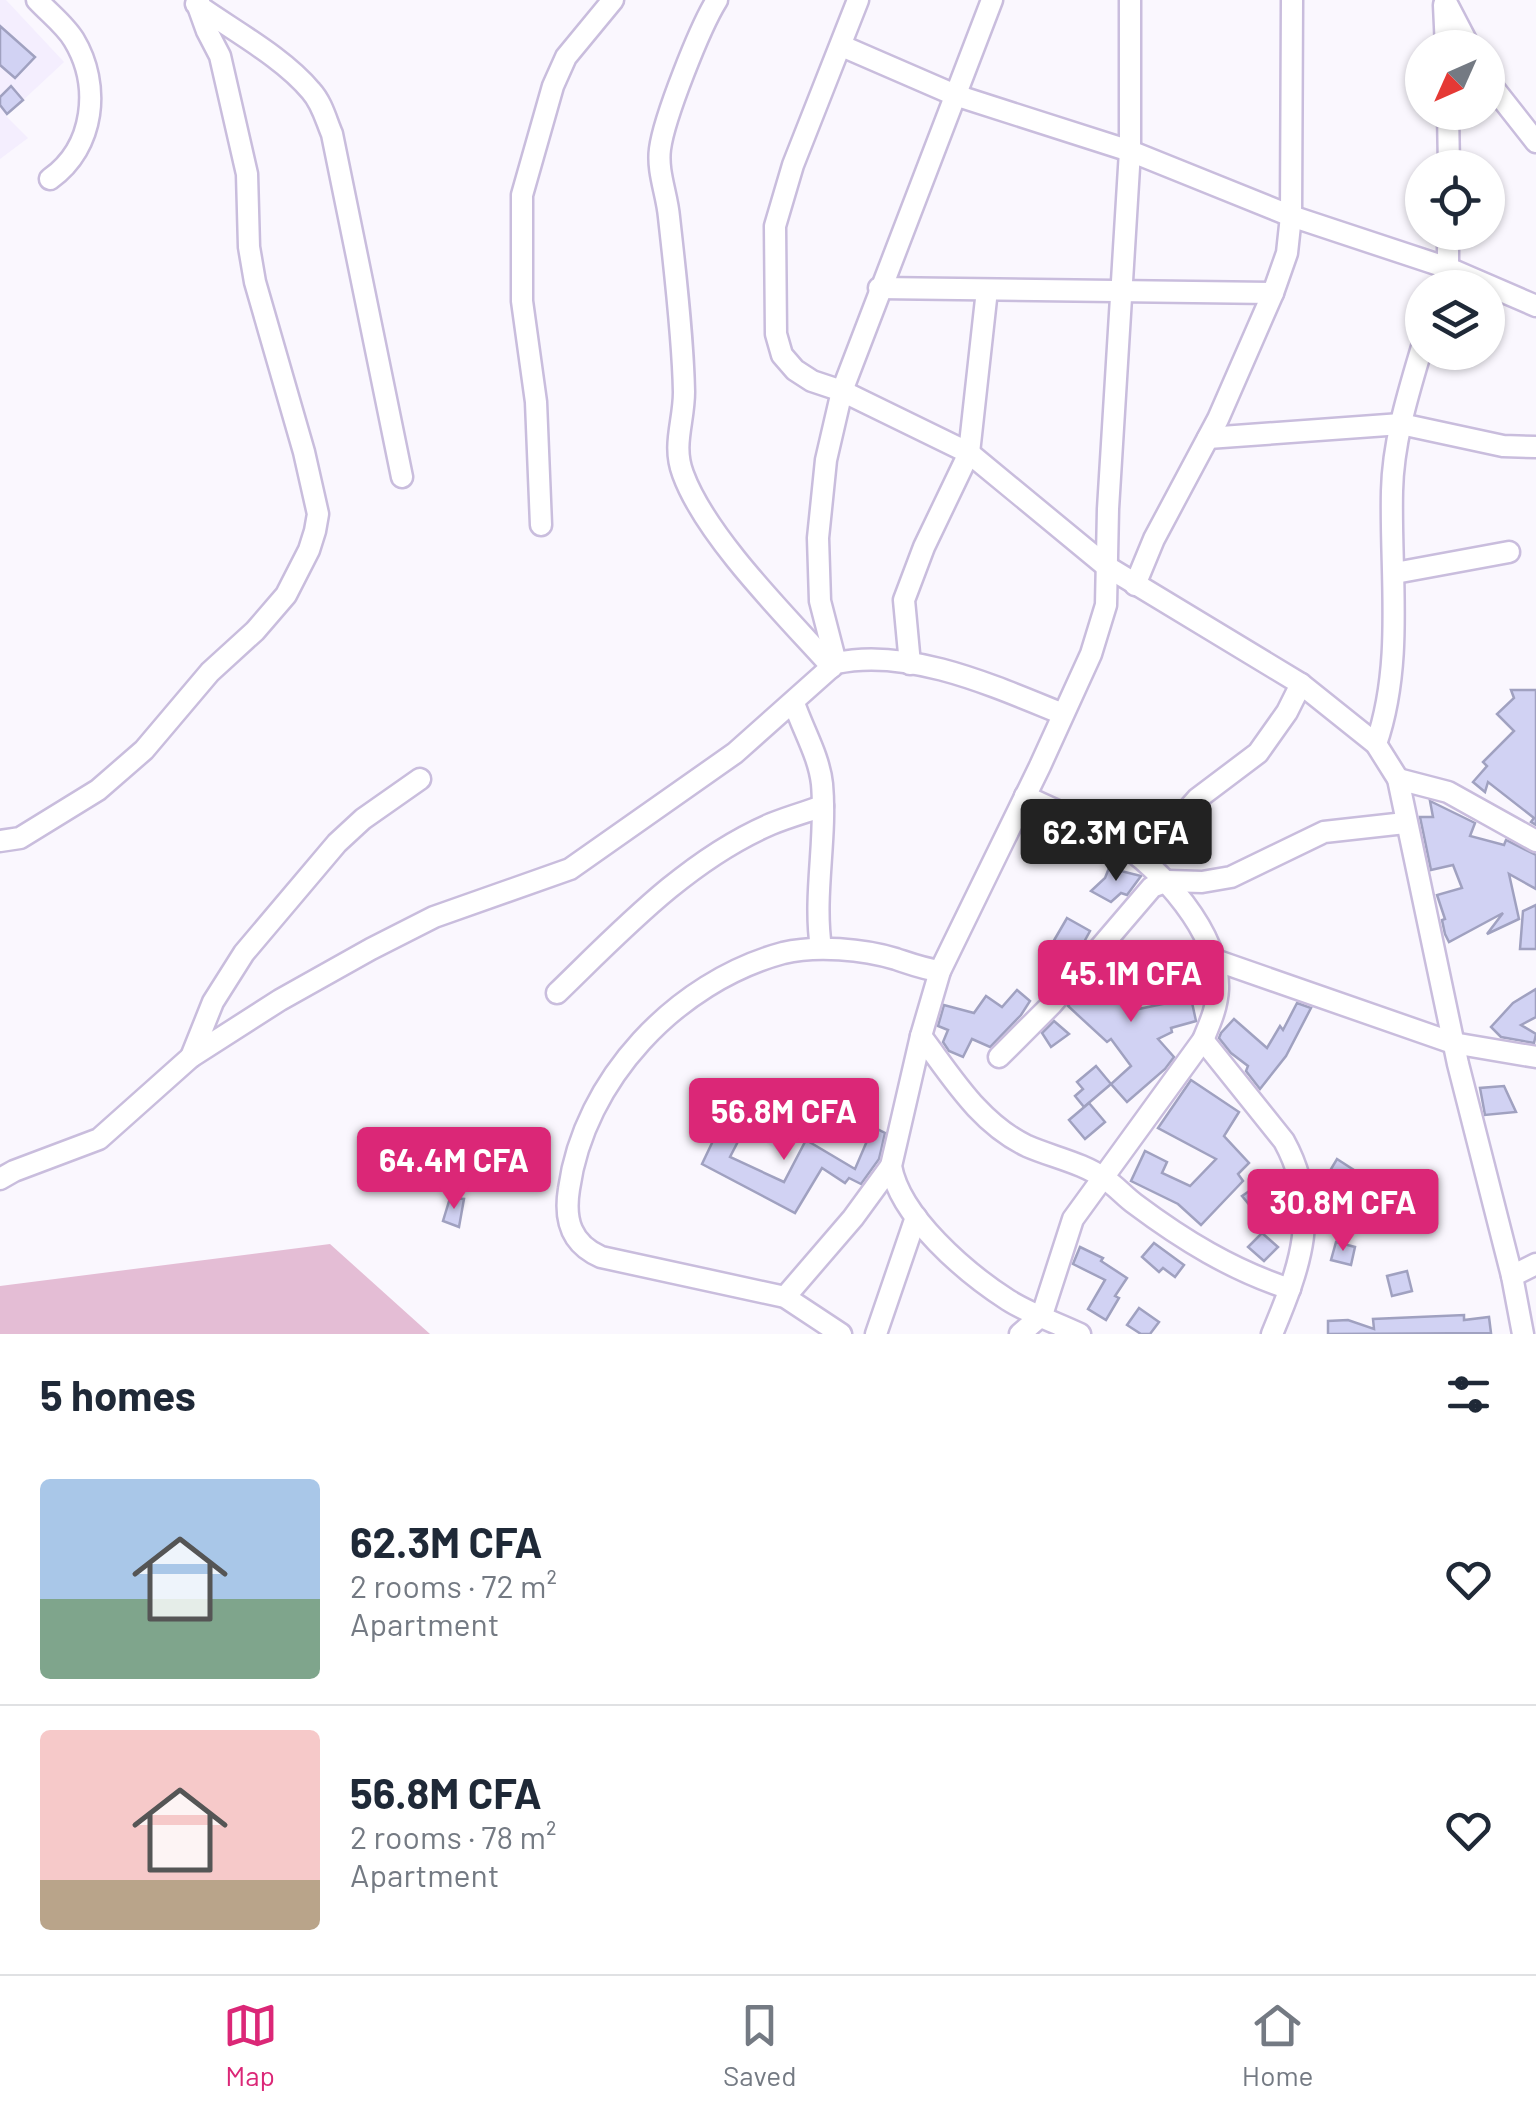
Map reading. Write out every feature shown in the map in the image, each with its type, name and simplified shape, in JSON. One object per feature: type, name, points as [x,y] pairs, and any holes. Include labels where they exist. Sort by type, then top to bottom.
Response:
[{"type":"street","points":[[38,0],[72,36],[90,72],[90,107],[80,147],[66,168],[50,178]]},
{"type":"street","points":[[540,524],[536,402],[522,302],[522,194],[553,86],[566,58],[613,0]]},
{"type":"street","points":[[717,0],[690,60],[660,145],[684,395],[677,452],[684,477],[702,512],[761,588],[834,665]]},
{"type":"street","points":[[858,0],[793,165],[775,226],[776,334],[782,355],[812,381],[842,391],[969,454],[1106,566],[1301,684],[1376,744],[1398,779],[1453,1043],[1523,1334]]},
{"type":"street","points":[[834,665],[820,600],[818,538],[826,460],[842,391],[992,0]]},
{"type":"street","points":[[1080,1334],[1011,1302],[974,1274],[916,1217],[894,1186],[891,1166],[920,1036],[940,971],[1026,796],[1099,630],[1106,605],[1130,150],[1130,0]]},
{"type":"street","points":[[1136,585],[1154,539],[1208,438],[1273,293],[1286,252],[1292,216],[1292,0]]},
{"type":"street","points":[[1444,0],[1445,30]]},
{"type":"street","points":[[1444,0],[1460,30]]},
{"type":"street","points":[[196,2],[310,89],[320,105],[335,149],[402,477]]},
{"type":"street","points":[[0,841],[20,838],[98,790],[144,750],[210,672],[286,594],[315,530],[318,514],[304,452],[255,282],[249,247],[247,174],[220,56],[196,2]]},
{"type":"street","points":[[842,46],[955,95],[1130,150],[1424,270]]},
{"type":"street","points":[[1505,102],[1536,142]]},
{"type":"street","points":[[879,288],[1273,293]]},
{"type":"street","points":[[910,664],[903,616],[908,584],[969,454],[987,290]]},
{"type":"street","points":[[1505,297],[1536,306]]},
{"type":"street","points":[[1376,744],[1389,691],[1395,573],[1392,492],[1401,424],[1416,370]]},
{"type":"street","points":[[1208,438],[1401,424],[1503,446],[1536,447]]},
{"type":"street","points":[[1395,573],[1509,552]]},
{"type":"street","points":[[0,1179],[99,1139],[191,1057],[280,1000],[434,916],[570,869],[735,753],[834,665],[858,658],[886,658],[979,681],[1063,714]]},
{"type":"street","points":[[1144,859],[1197,799],[1258,752],[1301,684]]},
{"type":"street","points":[[794,703],[816,757],[823,806],[818,926],[821,948]]},
{"type":"street","points":[[191,1057],[214,1002],[254,940],[337,843],[363,819],[420,779]]},
{"type":"street","points":[[1398,779],[1448,792],[1536,841]]},
{"type":"street","points":[[1020,1334],[1042,1315],[1072,1219],[1203,1040],[1216,1009],[1218,984],[1201,930],[1168,881],[1113,838],[1026,796]]},
{"type":"street","points":[[557,993],[641,912],[714,856],[772,824],[823,806]]},
{"type":"street","points":[[999,1057],[1052,1005],[1152,887],[1168,881],[1202,882],[1231,876],[1324,832],[1406,823]]},
{"type":"street","points":[[840,1334],[785,1296],[601,1257],[584,1250],[566,1213],[579,1144],[593,1106],[620,1066],[682,1005],[714,982],[784,953],[821,948],[893,958],[921,969],[940,971]]},
{"type":"street","points":[[1212,959],[1453,1043],[1536,1057]]},
{"type":"street","points":[[920,1036],[976,1109],[997,1128],[1026,1145],[1103,1176],[1131,1202],[1214,1258],[1252,1277],[1290,1289]]},
{"type":"street","points":[[1203,1040],[1264,1114],[1293,1158],[1306,1217],[1301,1259],[1272,1334]]},
{"type":"street","points":[[785,1296],[853,1218],[891,1166]]},
{"type":"street","points":[[876,1334],[916,1217]]},
{"type":"street","points":[[1512,1276],[1536,1264]]},
{"type":"shaded area","points":[[0,0],[6,0],[64,62],[6,116],[28,138],[0,159]]},
{"type":"shaded area","points":[[759,1112],[787,1129],[778,1151],[748,1130]]},
{"type":"shaded area","points":[[330,1244],[430,1334],[0,1334],[0,1286]]},
{"type":"building","points":[[0,26],[35,57],[15,78],[0,65]]},
{"type":"building","points":[[11,86],[23,100],[7,114],[0,105],[0,97]]},
{"type":"building","points":[[1511,690],[1536,690],[1536,825],[1531,822],[1534,818],[1488,782],[1485,792],[1473,782],[1487,766],[1483,762],[1514,731],[1497,714],[1514,698]]},
{"type":"building","points":[[1430,801],[1475,823],[1470,836],[1504,845],[1506,840],[1536,855],[1536,889],[1509,874],[1519,919],[1487,934],[1503,913],[1449,942],[1437,895],[1462,888],[1453,865],[1431,870],[1420,817],[1433,817]]},
{"type":"building","points":[[1109,868],[1141,876],[1127,895],[1121,893],[1111,902],[1091,891],[1105,878]]},
{"type":"building","points":[[1536,905],[1536,949],[1520,949],[1523,911]]},
{"type":"building","points":[[1067,918],[1090,931],[1078,953],[1066,956],[1049,949]]},
{"type":"building","points":[[1123,962],[1150,991],[1129,1011],[1191,998],[1196,1021],[1171,1028],[1172,1032],[1158,1039],[1174,1057],[1127,1102],[1111,1084],[1131,1066],[1111,1039],[1107,1042],[1068,1006],[1095,975],[1102,982]]},
{"type":"building","points":[[1536,989],[1536,1017],[1521,1025],[1536,1034],[1534,1043],[1501,1037],[1491,1027],[1513,1003]]},
{"type":"building","points":[[1017,990],[1030,1001],[990,1047],[972,1039],[963,1057],[949,1051],[943,1042],[948,1030],[938,1026],[944,1005],[974,1013],[986,996],[1002,1007]]},
{"type":"building","points":[[1297,1003],[1311,1008],[1286,1056],[1260,1089],[1246,1071],[1248,1066],[1219,1038],[1221,1033],[1234,1019],[1267,1048],[1280,1026],[1283,1030]]},
{"type":"building","points":[[1054,1021],[1069,1034],[1051,1047],[1042,1033]]},
{"type":"building","points":[[1096,1066],[1111,1084],[1084,1107],[1075,1096],[1083,1089],[1077,1082]]},
{"type":"building","points":[[1191,1080],[1239,1112],[1224,1136],[1249,1163],[1238,1174],[1243,1181],[1201,1225],[1178,1204],[1131,1181],[1145,1151],[1167,1162],[1162,1173],[1190,1186],[1216,1159],[1158,1128]]},
{"type":"building","points":[[1504,1086],[1516,1112],[1485,1115],[1480,1088]]},
{"type":"building","points":[[732,1101],[757,1115],[748,1130],[745,1128],[730,1157],[784,1182],[806,1140],[855,1169],[873,1127],[885,1133],[879,1159],[861,1184],[849,1178],[845,1183],[822,1168],[795,1213],[702,1164]]},
{"type":"building","points":[[1089,1103],[1105,1122],[1085,1139],[1069,1120]]},
{"type":"building","points":[[1337,1159],[1354,1170],[1342,1183],[1328,1174]]},
{"type":"building","points":[[1270,1177],[1277,1186],[1260,1198],[1283,1218],[1271,1231],[1242,1196]]},
{"type":"building","points":[[1342,1183],[1357,1196],[1349,1205],[1346,1202],[1330,1222],[1318,1212]]},
{"type":"building","points":[[450,1198],[464,1199],[459,1227],[443,1221]]},
{"type":"building","points":[[1375,1201],[1398,1211],[1390,1229],[1367,1219]]},
{"type":"building","points":[[1262,1233],[1278,1247],[1264,1261],[1248,1247]]},
{"type":"building","points":[[1336,1242],[1355,1247],[1351,1265],[1331,1260]]},
{"type":"building","points":[[1154,1243],[1184,1265],[1175,1277],[1163,1268],[1159,1272],[1142,1257]]},
{"type":"building","points":[[1080,1247],[1103,1258],[1101,1261],[1127,1278],[1106,1320],[1088,1309],[1105,1280],[1073,1264]]},
{"type":"building","points":[[1407,1271],[1412,1291],[1392,1296],[1387,1276]]},
{"type":"building","points":[[1139,1308],[1159,1322],[1150,1334],[1141,1334],[1127,1325]]},
{"type":"building","points":[[1464,1315],[1464,1320],[1489,1317],[1491,1333],[1328,1334],[1328,1321],[1348,1320],[1374,1329],[1373,1319]]}]
